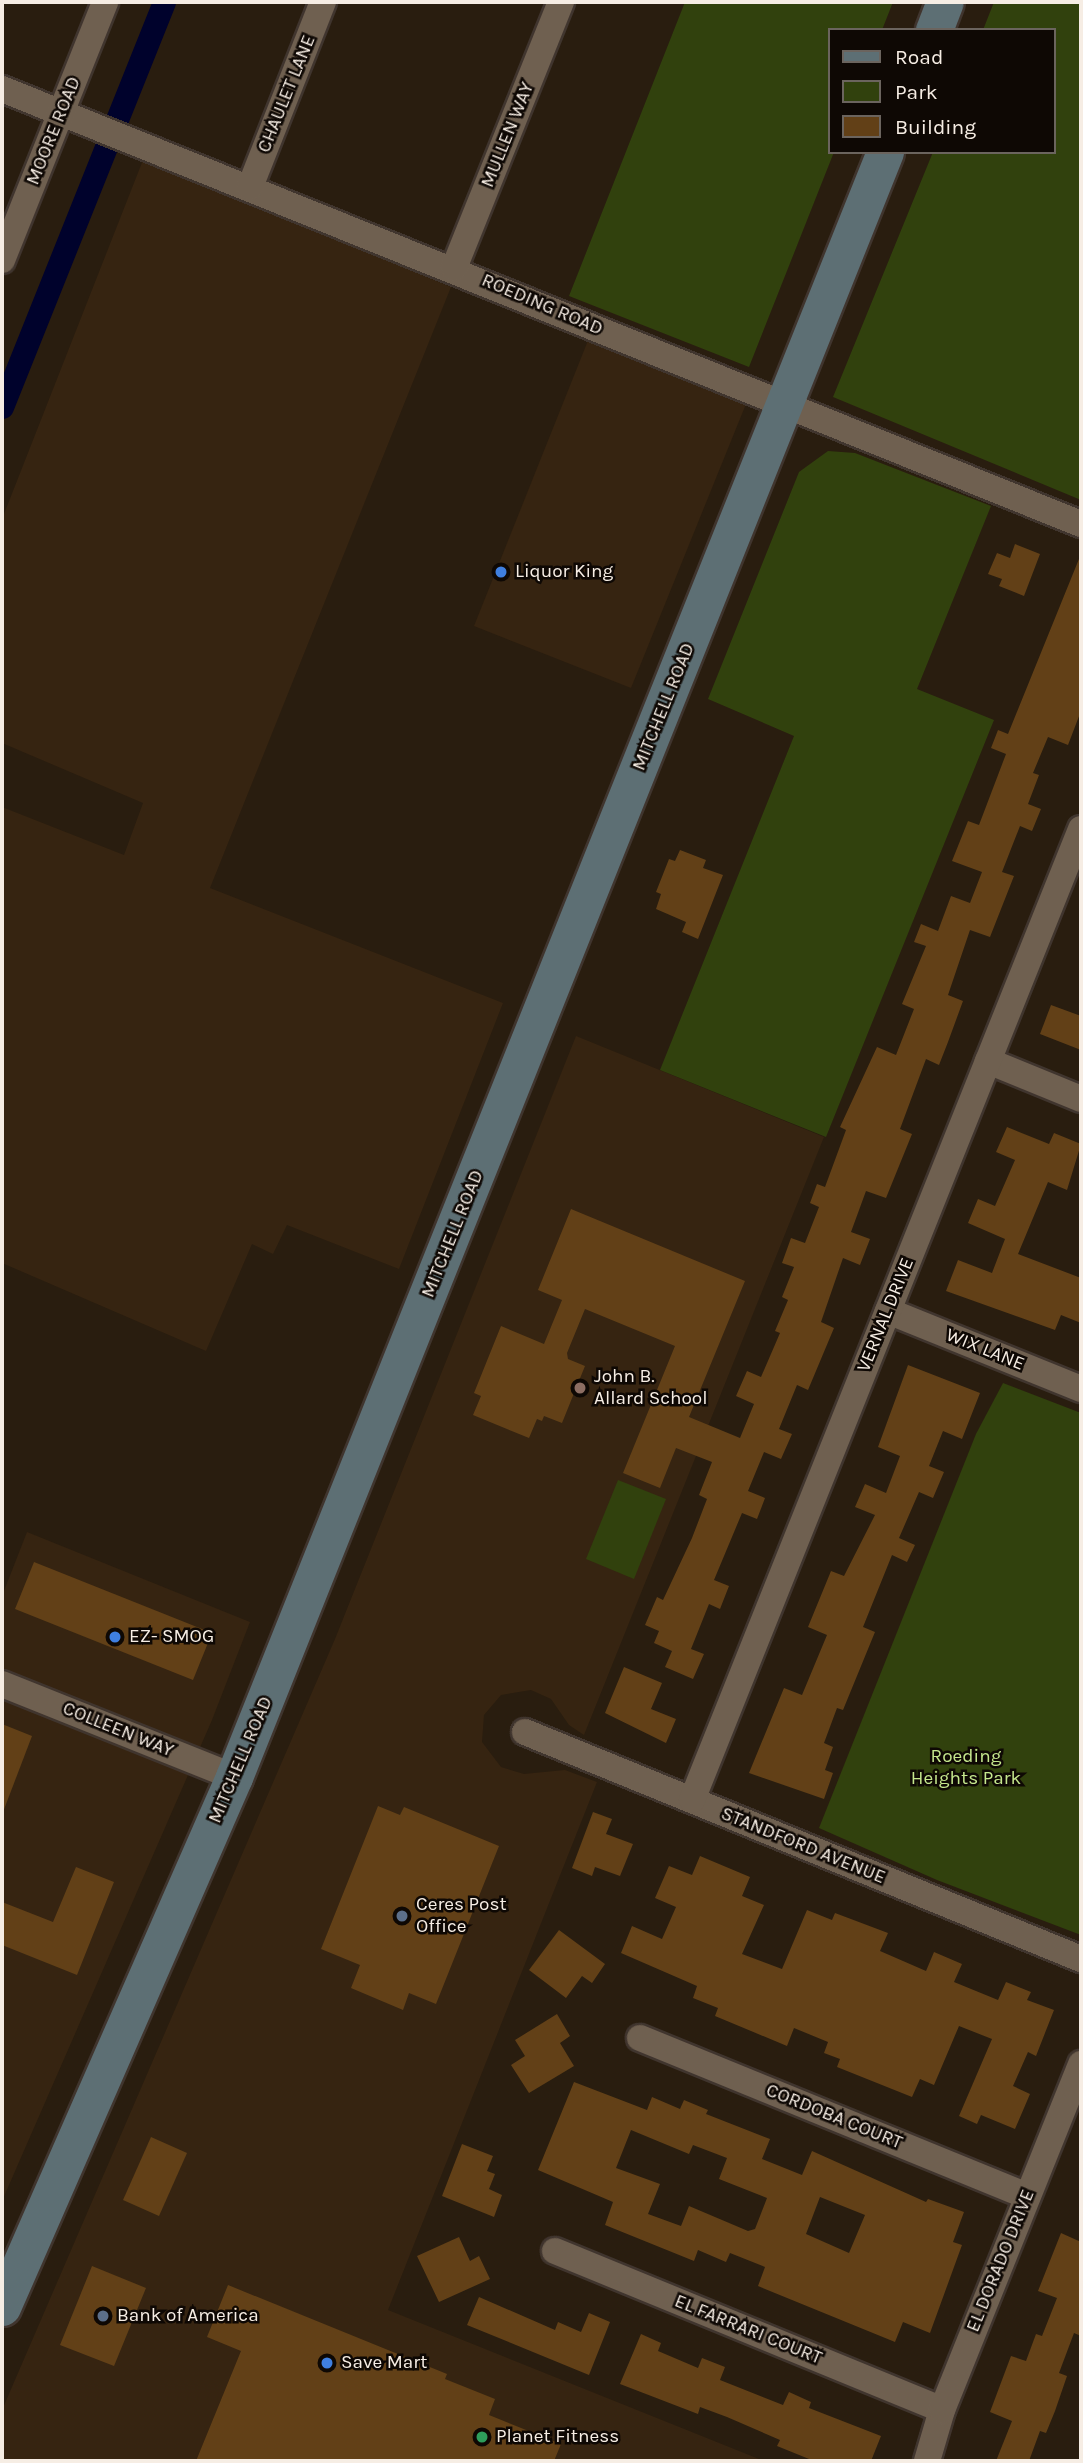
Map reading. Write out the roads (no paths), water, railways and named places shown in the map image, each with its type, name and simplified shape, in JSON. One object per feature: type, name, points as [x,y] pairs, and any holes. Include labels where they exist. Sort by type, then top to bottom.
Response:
[{"type":"street","name":"MOORE ROAD","points":[[2,260],[105,2]]},
{"type":"street","name":"CHAULET LANE","points":[[250,187],[323,2]]},
{"type":"street","name":"MULLEN WAY","points":[[454,268],[561,2]]},
{"type":"street","points":[[935,28],[945,2]]},
{"type":"street","name":"ROEDING ROAD","points":[[2,89],[454,268],[1081,524]]},
{"type":"street","name":"MITCHELL ROAD","points":[[2,2307],[234,1777],[884,154]]},
{"type":"street","name":"VERNAL DRIVE","points":[[692,1800],[1081,829]]},
{"type":"street","points":[[988,1061],[1081,1099]]},
{"type":"street","name":"WIX LANE","points":[[888,1311],[1081,1389]]},
{"type":"street","name":"COLLEEN WAY","points":[[2,1684],[234,1777]]},
{"type":"street","name":"STANDFORD AVENUE","points":[[525,1732],[1081,1959]]},
{"type":"street","name":"CORDOBA COURT","points":[[640,2038],[1027,2196]]},
{"type":"street","name":"EL DORADO DRIVE","points":[[927,2461],[942,2410],[1081,2064]]},
{"type":"street","name":"EL FARRARI COURT","points":[[555,2250],[942,2410]]},
{"type":"waterway","points":[[2,407],[164,2]]},
{"type":"place","name":"Liquor King","points":[[501,572]]},
{"type":"place","name":"John B. Allard School","points":[[580,1388]]},
{"type":"place","name":"EZ- SMOG","points":[[115,1637]]},
{"type":"place","name":"Ceres Post Office","points":[[402,1916]]},
{"type":"place","name":"Bank of America","points":[[103,2316]]},
{"type":"place","name":"Save Mart","points":[[327,2363]]},
{"type":"place","name":"Planet Fitness","points":[[482,2437]]},
{"type":"park label","name":"Roeding Heights Park","points":[[966,1768]]}]
